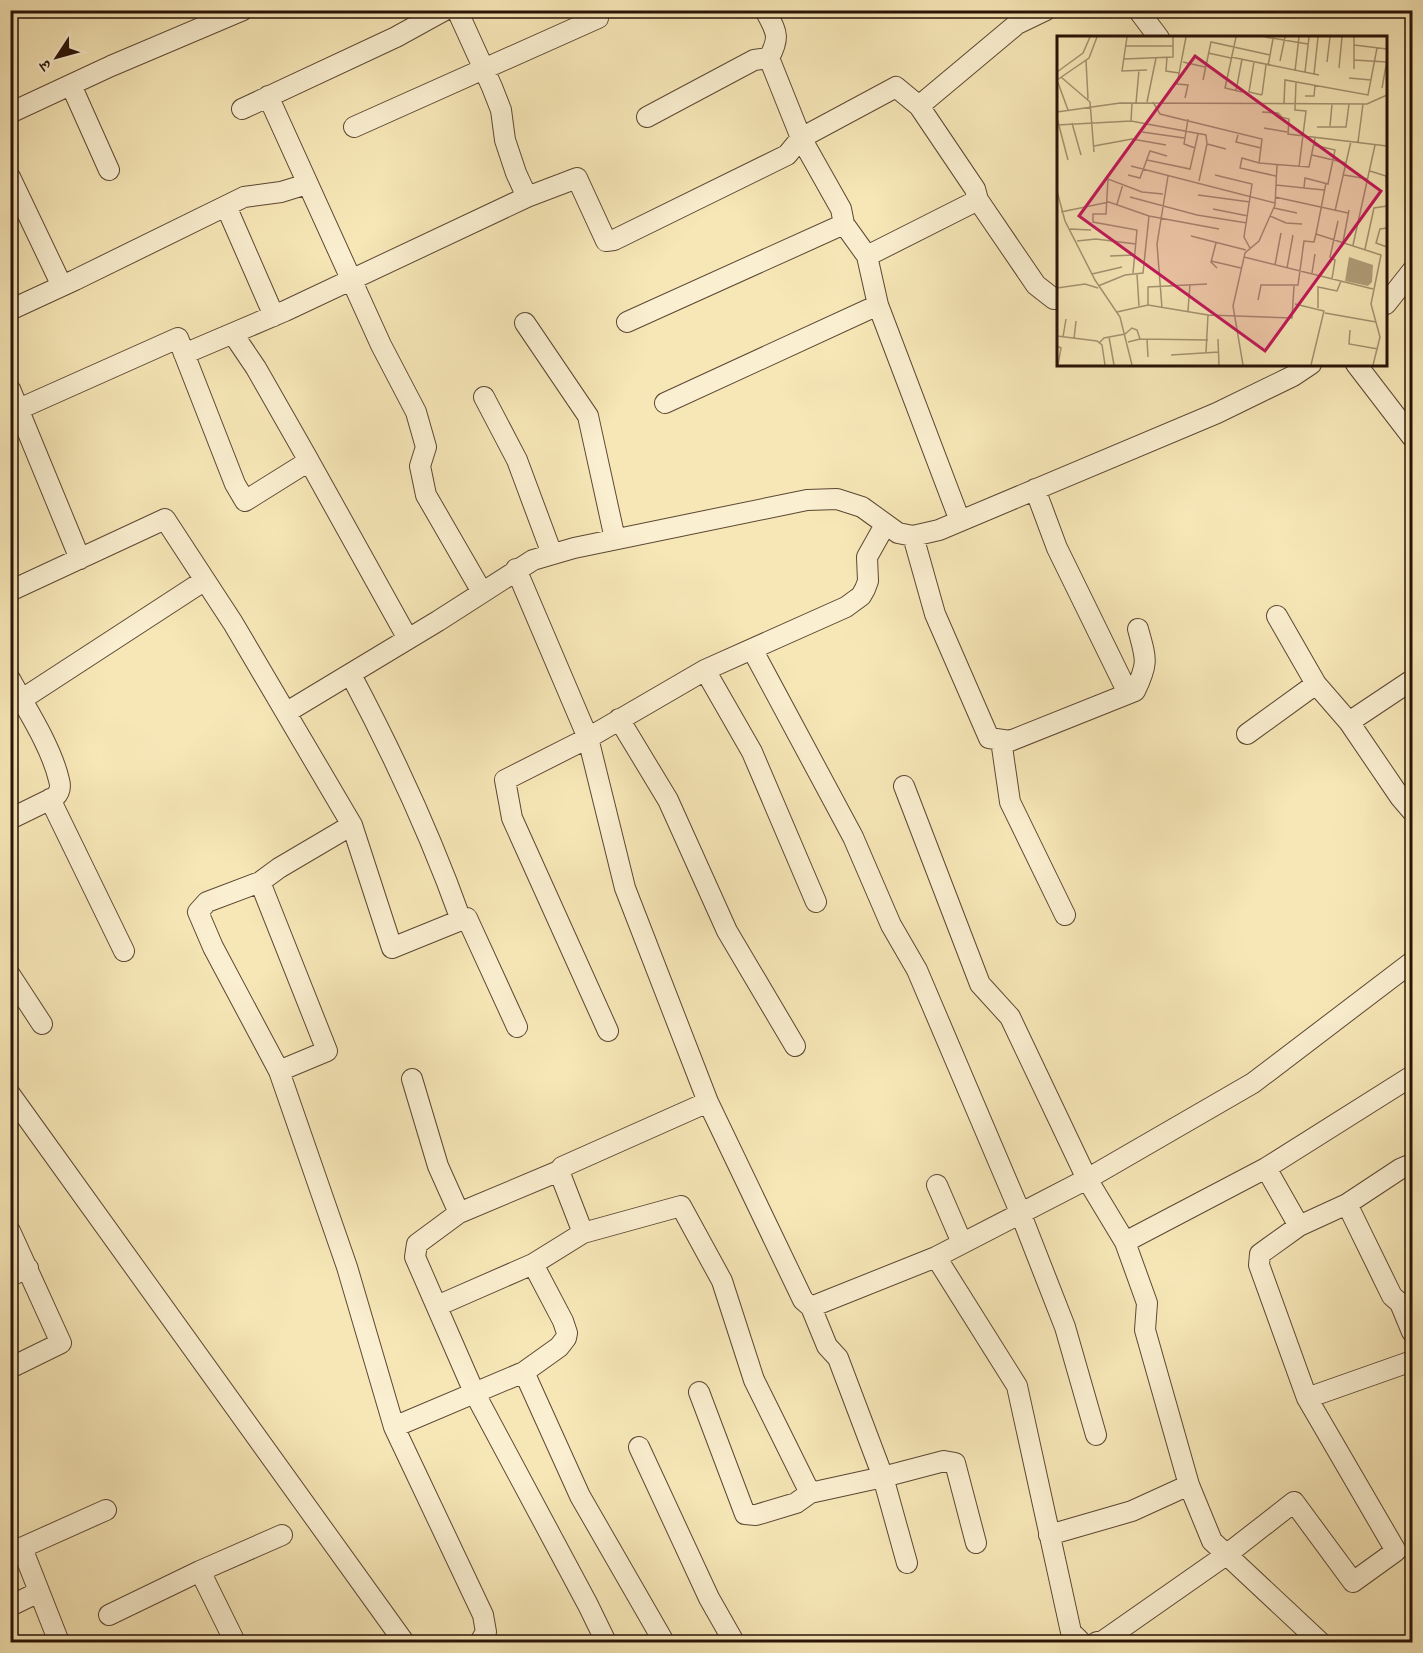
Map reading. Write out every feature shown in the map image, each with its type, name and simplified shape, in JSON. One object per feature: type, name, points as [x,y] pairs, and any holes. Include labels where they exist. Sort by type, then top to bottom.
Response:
[{"type":"street","points":[[10,113],[243,10]]},
{"type":"street","points":[[242,109],[396,37],[445,10]]},
{"type":"street","points":[[458,10],[501,110],[505,140],[527,197]]},
{"type":"street","points":[[354,127],[598,18],[597,10]]},
{"type":"street","points":[[765,10],[776,33],[776,44],[769,58],[801,138],[841,209],[844,224],[867,256],[878,305],[960,521]]},
{"type":"street","points":[[919,106],[1013,17],[1046,10]]},
{"type":"street","points":[[1138,10],[1158,36]]},
{"type":"street","points":[[647,117],[754,60],[769,58]]},
{"type":"street","points":[[71,85],[109,170]]},
{"type":"street","points":[[184,354],[274,316],[527,197],[577,178],[606,241],[614,240],[788,154],[801,138],[896,87],[919,106],[975,189],[978,200],[1036,285],[1054,299],[1057,298]]},
{"type":"street","points":[[268,96],[381,345],[417,412],[426,447],[420,466],[426,495],[482,592]]},
{"type":"street","points":[[10,177],[62,286]]},
{"type":"street","points":[[10,310],[244,197],[281,192],[307,184]]},
{"type":"street","points":[[867,256],[978,200]]},
{"type":"street","points":[[226,206],[274,316]]},
{"type":"street","points":[[627,322],[844,224]]},
{"type":"street","points":[[1387,303],[1413,271]]},
{"type":"street","points":[[665,403],[878,305]]},
{"type":"street","points":[[525,323],[588,416],[615,539]]},
{"type":"street","points":[[233,334],[256,368],[408,639]]},
{"type":"street","points":[[15,411],[177,338],[245,501],[309,461]]},
{"type":"street","points":[[287,712],[351,675],[533,560],[615,539],[807,500],[837,499],[862,507],[898,533],[913,536],[939,530],[1217,413],[1293,376],[1308,366]]},
{"type":"street","points":[[1358,366],[1413,437]]},
{"type":"street","points":[[10,388],[15,411],[80,559]]},
{"type":"street","points":[[484,397],[517,460],[552,554]]},
{"type":"street","points":[[1035,489],[1057,548],[1128,693]]},
{"type":"street","points":[[13,584],[80,559],[165,519],[234,623],[352,825],[392,948],[467,918],[517,1027]]},
{"type":"street","points":[[608,1031],[512,818],[505,780],[588,738],[705,670],[846,607],[861,596],[868,581],[867,557],[885,525]]},
{"type":"street","points":[[913,536],[935,614],[989,738],[1010,741],[1135,691],[1144,671],[1146,658],[1138,628]]},
{"type":"street","points":[[516,569],[588,738],[625,888],[708,1102],[803,1300],[811,1307],[827,1346],[838,1358],[883,1477],[907,1563]]},
{"type":"street","points":[[16,704],[205,580]]},
{"type":"street","points":[[1276,616],[1316,684],[1349,722],[1400,797],[1413,811]]},
{"type":"street","points":[[752,649],[853,837],[891,925],[918,970],[1020,1212],[1065,1327],[1096,1435]]},
{"type":"street","points":[[705,670],[752,752],[816,902]]},
{"type":"street","points":[[351,675],[440,860],[461,920]]},
{"type":"street","points":[[10,679],[16,704],[46,746],[60,781],[60,792],[10,819]]},
{"type":"street","points":[[1349,722],[1413,680]]},
{"type":"street","points":[[1247,734],[1316,684]]},
{"type":"street","points":[[619,719],[668,800],[727,931],[795,1046]]},
{"type":"street","points":[[1001,740],[1010,802],[1065,915]]},
{"type":"street","points":[[904,786],[980,984],[1010,1017],[1087,1179],[1125,1242],[1147,1303],[1145,1330],[1190,1485],[1212,1541],[1320,1642]]},
{"type":"street","points":[[50,799],[124,951]]},
{"type":"street","points":[[352,825],[279,868],[260,882],[207,902],[198,912],[213,947],[279,1071],[347,1267],[394,1427],[483,1615],[486,1632],[480,1642]]},
{"type":"street","points":[[260,882],[327,1051],[279,1071]]},
{"type":"street","points":[[811,1307],[936,1257],[1087,1179],[1253,1083],[1413,962]]},
{"type":"street","points":[[10,975],[42,1024]]},
{"type":"street","points":[[1125,1242],[1266,1168],[1413,1076]]},
{"type":"street","points":[[412,1079],[438,1166],[459,1213]]},
{"type":"street","points":[[10,1094],[404,1642]]},
{"type":"street","points":[[606,1642],[474,1392],[415,1257],[417,1244],[459,1213],[560,1171],[562,1167],[708,1102]]},
{"type":"street","points":[[1097,1642],[1103,1641],[1226,1555],[1294,1502],[1353,1582],[1396,1551],[1307,1398],[1259,1265],[1260,1254],[1299,1226],[1347,1204],[1400,1168],[1412,1165]]},
{"type":"street","points":[[1266,1168],[1299,1226]]},
{"type":"street","points":[[560,1171],[583,1233]]},
{"type":"street","points":[[937,1185],[962,1244]]},
{"type":"street","points":[[1347,1204],[1392,1296],[1400,1303],[1413,1332]]},
{"type":"street","points":[[437,1306],[533,1264],[583,1233],[681,1206],[722,1281],[754,1380],[810,1493]]},
{"type":"street","points":[[10,1231],[19,1272],[61,1343],[10,1368]]},
{"type":"street","points":[[936,1257],[1017,1386],[1071,1632],[1081,1642]]},
{"type":"street","points":[[394,1427],[524,1372],[559,1347],[567,1333],[533,1264]]},
{"type":"street","points":[[1307,1398],[1413,1361]]},
{"type":"street","points":[[524,1372],[580,1496],[664,1642]]},
{"type":"street","points":[[699,1392],[745,1514],[756,1515],[796,1503],[810,1493],[944,1461],[955,1463],[976,1543]]},
{"type":"street","points":[[639,1447],[709,1598],[734,1642]]},
{"type":"street","points":[[1048,1535],[1132,1511],[1190,1485]]},
{"type":"street","points":[[59,1642],[39,1592],[16,1550],[106,1510]]},
{"type":"street","points":[[109,1615],[282,1535]]},
{"type":"street","points":[[200,1571],[235,1642]]},
{"type":"street","points":[[10,1606],[39,1592]]}]
